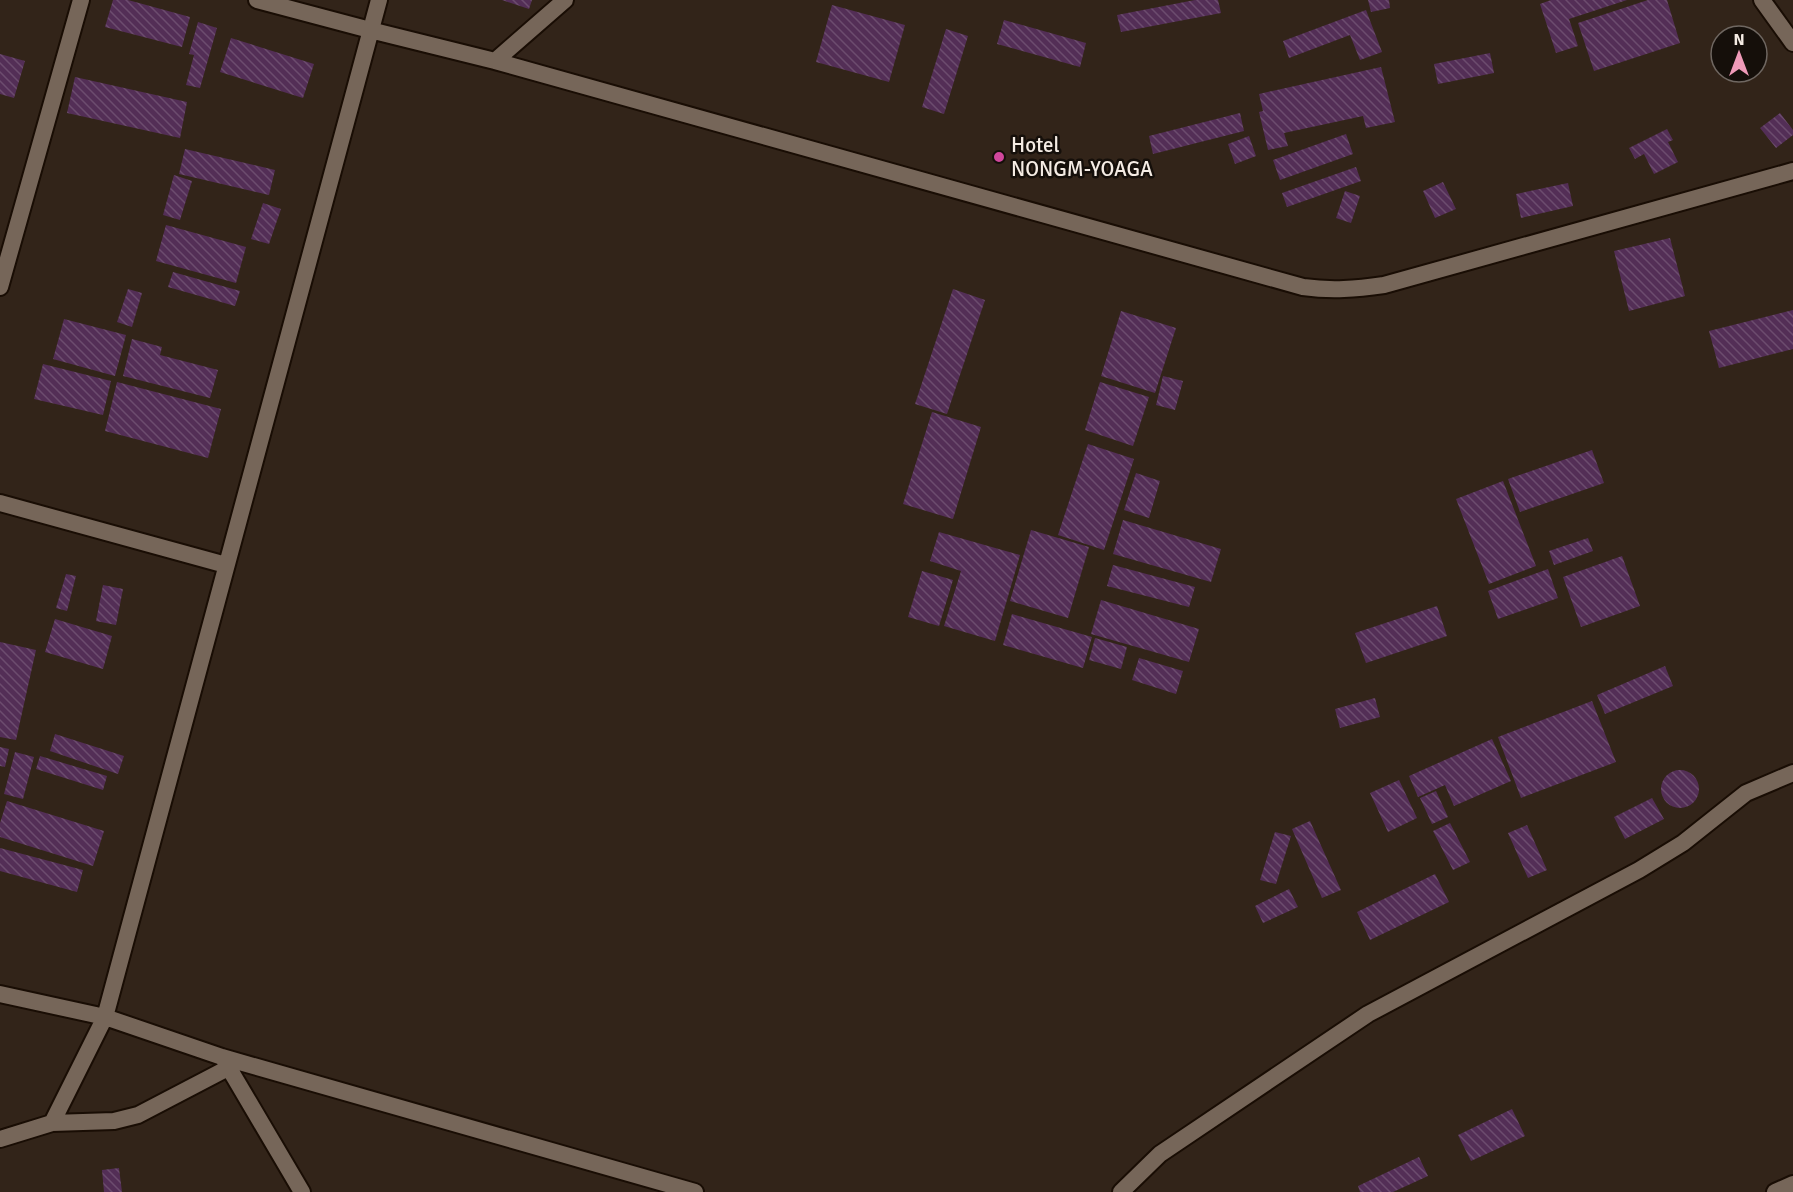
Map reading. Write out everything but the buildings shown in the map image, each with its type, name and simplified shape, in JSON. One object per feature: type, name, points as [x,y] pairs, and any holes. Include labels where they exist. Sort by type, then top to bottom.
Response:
[{"type":"street","points":[[0,287],[81,0]]},
{"type":"street","points":[[257,0],[495,61],[1292,283],[1328,290],[1350,290],[1384,285],[1793,171]]},
{"type":"street","points":[[52,1122],[105,1017],[379,0]]},
{"type":"street","points":[[495,61],[565,0]]},
{"type":"street","points":[[1762,0],[1793,44]]},
{"type":"street","points":[[0,503],[226,565]]},
{"type":"street","points":[[1120,1192],[1160,1155],[1368,1014],[1639,870],[1683,843],[1746,793],[1793,773]]},
{"type":"street","points":[[0,994],[105,1017],[225,1062],[695,1192]]},
{"type":"street","points":[[0,1139],[52,1122],[114,1121],[138,1115],[225,1062]]},
{"type":"street","points":[[225,1062],[302,1192]]},
{"type":"street","points":[[1775,1192],[1793,1184]]},
{"type":"place","name":"Hotel NONGM-YOAGA","points":[[999,157]]}]
